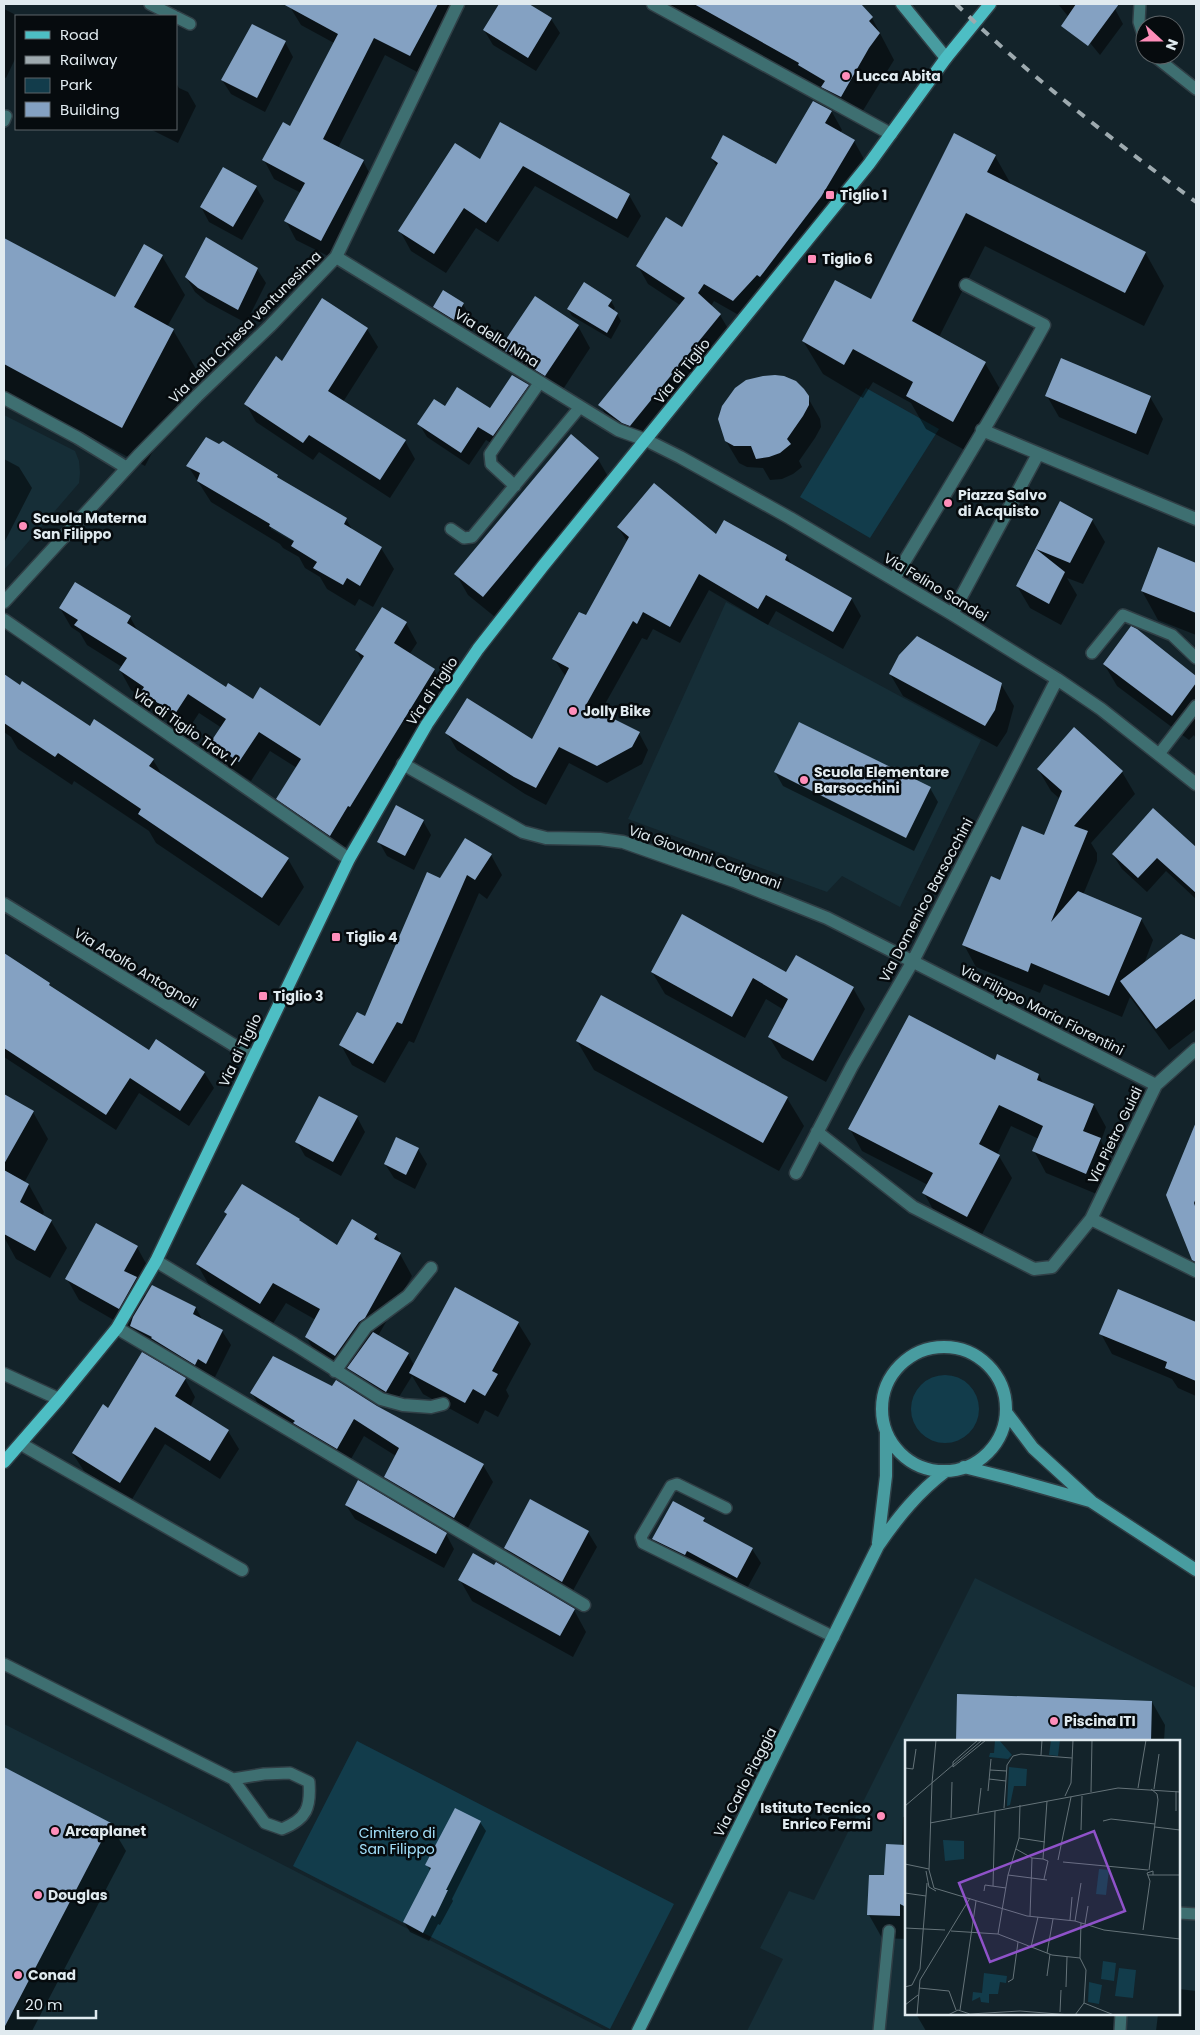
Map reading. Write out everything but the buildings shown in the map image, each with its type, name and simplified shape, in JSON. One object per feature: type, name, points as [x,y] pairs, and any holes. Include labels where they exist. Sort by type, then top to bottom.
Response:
[{"type":"main road","name":"Via di Tiglio","points":[[4,1462],[117,1328],[156,1261],[349,859],[427,724],[478,649],[852,185],[946,58],[990,4]]},
{"type":"street","name":"Via della Chiesa ventunesima","points":[[4,602],[127,468],[197,396],[270,326],[336,257],[458,4]]},
{"type":"street","points":[[653,4],[891,134]]},
{"type":"street","points":[[902,4],[946,58]]},
{"type":"street","name":"Via della Nina","points":[[336,257],[618,430],[646,440]]},
{"type":"street","points":[[894,580],[982,430],[1005,396],[1044,325],[966,285]]},
{"type":"street","points":[[4,398],[78,438],[127,468]]},
{"type":"street","points":[[982,430],[1196,519]]},
{"type":"street","name":"Via Felino Sandei","points":[[646,440],[790,518],[1057,679],[1101,709],[1196,784]]},
{"type":"street","points":[[952,614],[1038,454]]},
{"type":"street","name":"Via di Tiglio Trav. I","points":[[4,620],[349,859]]},
{"type":"street","name":"Via Domenico Barsocchini","points":[[796,1173],[885,1008],[913,961],[1057,679]]},
{"type":"street","name":"Via Giovanni Carignani","points":[[403,764],[523,832],[546,838],[600,839],[623,842],[734,881],[827,918],[913,961]]},
{"type":"street","name":"Via Adolfo Antognoli","points":[[4,904],[253,1057]]},
{"type":"street","name":"Via Filippo Maria Fiorentini","points":[[913,961],[1156,1085]]},
{"type":"street","name":"Via Pietro Guidi","points":[[1091,1219],[1156,1085],[1196,1050]]},
{"type":"street","points":[[817,1132],[913,1207],[1034,1269],[1052,1268],[1091,1219],[1196,1272]]},
{"type":"street","points":[[156,1261],[294,1344],[381,1400],[402,1406],[431,1407],[443,1404]]},
{"type":"street","points":[[335,1371],[366,1327],[408,1296],[431,1268]]},
{"type":"street","points":[[117,1328],[584,1605]]},
{"type":"street","points":[[950,1347],[960,1349],[987,1364],[1000,1381],[1006,1412],[1004,1424],[994,1446],[976,1462],[964,1468],[946,1471],[928,1469],[911,1462],[896,1449],[883,1421],[883,1400],[889,1380],[895,1371],[910,1357],[934,1348],[950,1347]]},
{"type":"street","points":[[4,1374],[59,1399]]},
{"type":"street","points":[[1006,1412],[1033,1448],[1092,1502],[1196,1570]]},
{"type":"street","name":"Via Carlo Piaggia","points":[[878,1546],[886,1476],[886,1431]]},
{"type":"street","points":[[20,1444],[242,1570]]},
{"type":"street","points":[[964,1468],[1012,1479],[1092,1502]]},
{"type":"street","name":"Via Carlo Piaggia","points":[[638,2031],[878,1546],[908,1506],[927,1486],[946,1471]]},
{"type":"lane","points":[[150,4],[171,15]]},
{"type":"lane","points":[[178,18],[190,24]]},
{"type":"lane","points":[[1166,65],[1196,89]]},
{"type":"lane","points":[[515,486],[491,464],[490,454],[540,382]]},
{"type":"lane","points":[[451,529],[464,538],[472,537],[580,407]]},
{"type":"lane","points":[[1092,653],[1123,615],[1172,635],[1196,658]]},
{"type":"lane","points":[[1159,754],[1196,706]]},
{"type":"lane","points":[[726,1508],[678,1484],[671,1486],[641,1538],[643,1543],[834,1637]]},
{"type":"lane","points":[[4,1664],[233,1779],[265,1823],[282,1829],[292,1825],[305,1814],[310,1800],[309,1782],[290,1773],[264,1774],[233,1779]]},
{"type":"lane","points":[[1180,1913],[1196,1914]]},
{"type":"lane","points":[[879,2031],[889,1931]]},
{"type":"lane","points":[[1120,2031],[1121,2015]]},
{"type":"shaded area","name":"Scuola Materna San Filippo","points":[[4,415],[75,451],[79,461],[80,473],[79,483],[4,570]]},
{"type":"shaded area","name":"Scuola Elementare Barsocchini","points":[[726,602],[981,740],[900,907],[842,876],[827,892],[628,819]]},
{"type":"shaded area","name":"Istituto Tecnico Enrico Fermi","points":[[975,1578],[1196,1688],[1196,2031],[747,2031],[783,1959],[760,1948],[789,1891],[814,1900]]},
{"type":"shaded area","points":[[4,1724],[244,1845],[607,2031],[4,2031]]},
{"type":"green space","points":[[866,388],[939,429],[870,538],[800,497]]},
{"type":"green space","points":[[945,1375],[958,1378],[969,1385],[976,1396],[979,1409],[976,1422],[969,1433],[958,1440],[945,1443],[932,1440],[921,1433],[914,1422],[911,1409],[914,1396],[921,1385],[932,1378]]},
{"type":"green space","name":"Cimitero di San Filippo","points":[[357,1741],[674,1904],[610,2029],[293,1866]]},
{"type":"railway","points":[[956,4],[1043,82],[1103,131],[1196,202]]},
{"type":"place","name":"Lucca Abita","points":[[846,76]]},
{"type":"place","name":"Tiglio 1","points":[[830,195]]},
{"type":"place","name":"Tiglio 6","points":[[812,259]]},
{"type":"place","name":"Piazza Salvo di Acquisto","points":[[948,503]]},
{"type":"place","name":"Scuola Materna San Filippo","points":[[23,526]]},
{"type":"place","name":"Jolly Bike","points":[[573,711]]},
{"type":"place","name":"Scuola Elementare Barsocchini","points":[[804,780]]},
{"type":"place","name":"Tiglio 4","points":[[336,937]]},
{"type":"place","name":"Tiglio 3","points":[[263,996]]},
{"type":"place","name":"Piscina ITI","points":[[1054,1721]]},
{"type":"place","name":"Istituto Tecnico Enrico Fermi","points":[[881,1816]]},
{"type":"place","name":"Arcaplanet","points":[[55,1831]]},
{"type":"place","name":"Douglas","points":[[38,1895]]},
{"type":"place","name":"Conad","points":[[18,1975]]}]
